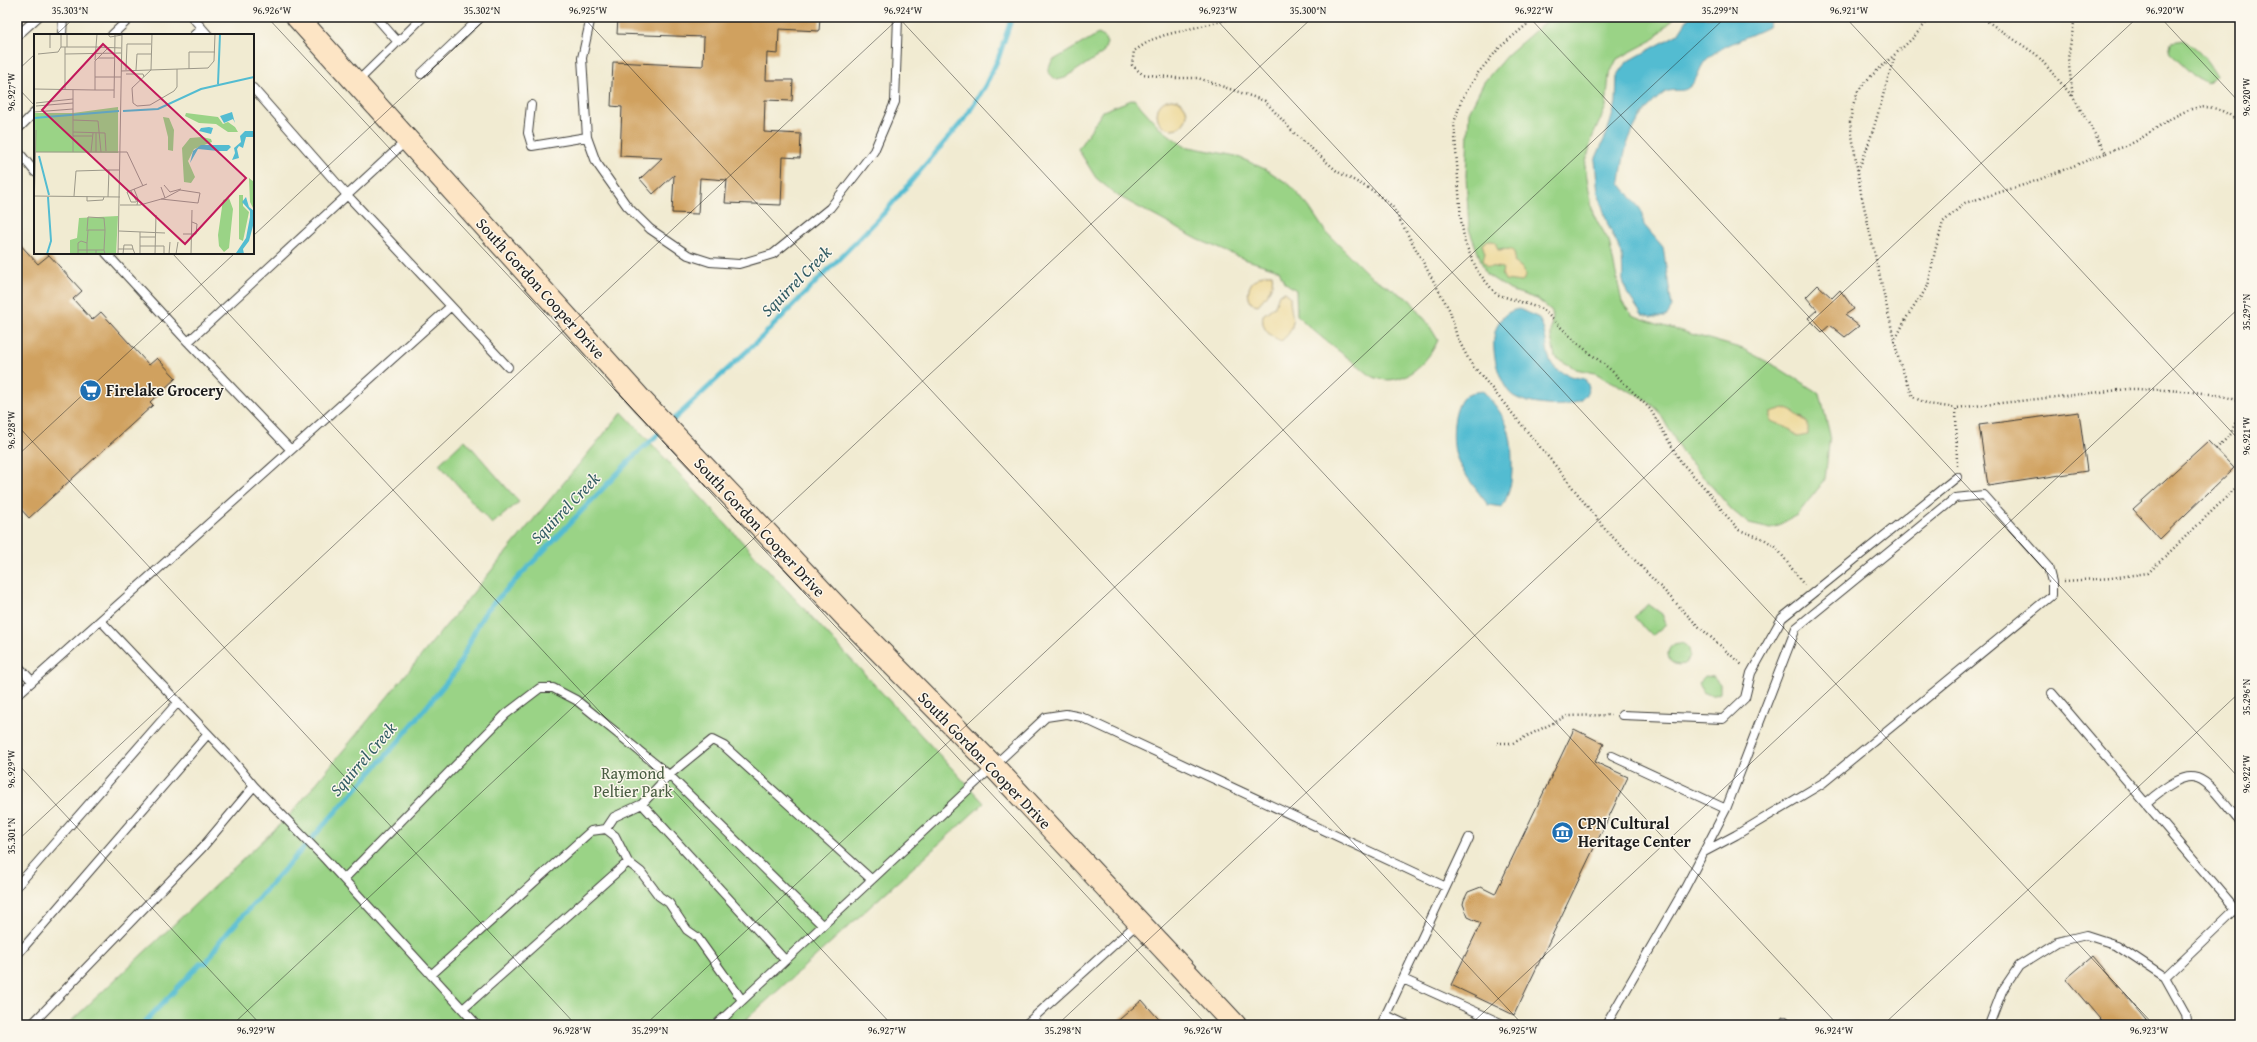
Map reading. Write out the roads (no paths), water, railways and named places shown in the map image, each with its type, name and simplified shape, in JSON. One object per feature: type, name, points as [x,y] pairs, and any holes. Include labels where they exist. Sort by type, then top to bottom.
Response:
[{"type":"main road","name":"South Gordon Cooper Drive","points":[[297,17],[680,442],[838,609],[993,766],[1235,1025]]},
{"type":"lane","points":[[17,36],[38,17]]},
{"type":"lane","points":[[62,34],[63,17]]},
{"type":"lane","points":[[113,34],[131,17]]},
{"type":"lane","points":[[192,17],[207,34]]},
{"type":"lane","points":[[376,17],[398,42]]},
{"type":"lane","points":[[356,84],[423,17]]},
{"type":"lane","points":[[421,74],[481,17]]},
{"type":"lane","points":[[591,17],[582,58],[587,137],[596,162],[627,206],[650,229],[688,255],[710,262],[739,264],[773,254],[830,208],[874,151],[895,102],[898,17]]},
{"type":"lane","points":[[195,34],[202,28]]},
{"type":"lane","points":[[254,89],[347,195],[450,307],[508,367]]},
{"type":"lane","points":[[530,105],[528,133],[532,146],[587,137]]},
{"type":"lane","points":[[17,130],[34,113]]},
{"type":"lane","points":[[188,342],[407,140]]},
{"type":"lane","points":[[17,150],[34,171]]},
{"type":"lane","points":[[107,254],[291,450]]},
{"type":"lane","points":[[17,695],[450,307]]},
{"type":"lane","points":[[1622,715],[1723,718],[1745,698],[1751,673],[1782,618],[1957,477]]},
{"type":"lane","points":[[1606,1025],[1639,970],[1726,809],[1796,628],[1955,498],[1984,495],[2048,567],[2052,582],[2052,595],[1823,783],[1736,835],[1704,852]]},
{"type":"lane","points":[[101,621],[208,734],[254,786],[344,879],[478,1025]]},
{"type":"lane","points":[[17,665],[32,681]]},
{"type":"lane","points":[[344,879],[506,714],[540,688],[553,688],[576,700],[669,775],[822,925]]},
{"type":"lane","points":[[2052,693],[2239,910],[2165,976]]},
{"type":"lane","points":[[17,886],[178,702]]},
{"type":"lane","points":[[716,1025],[1046,717],[1066,714],[1081,717],[1446,887]]},
{"type":"lane","points":[[17,955],[208,734]]},
{"type":"lane","points":[[431,975],[591,831],[606,829],[614,817],[642,804],[669,775],[712,740],[724,746],[871,879]]},
{"type":"lane","points":[[1612,756],[1726,809]]},
{"type":"lane","points":[[2146,803],[2167,785],[2180,778],[2191,776],[2205,781],[2240,822]]},
{"type":"lane","points":[[31,1025],[202,848],[254,786]]},
{"type":"lane","points":[[642,804],[785,960]]},
{"type":"lane","points":[[606,829],[614,836],[628,862],[641,872],[659,896],[669,903],[687,930],[697,937],[742,1000]]},
{"type":"lane","points":[[1381,1025],[1469,838]]},
{"type":"lane","points":[[463,1009],[628,862]]},
{"type":"lane","points":[[1025,1025],[1139,922]]},
{"type":"lane","points":[[1988,1025],[2002,991],[2019,966],[2057,942],[2086,935],[2117,945],[2165,976],[2185,1012],[2187,1025]]},
{"type":"lane","points":[[1403,979],[1505,1025]]},
{"type":"lane","points":[[1386,1015],[1407,1025]]},
{"type":"lane","points":[[1033,1018],[1039,1025]]},
{"type":"water","points":[[1689,17],[1772,17],[1768,27],[1719,50],[1706,60],[1694,82],[1688,88],[1664,93],[1653,102],[1637,122],[1627,144],[1620,183],[1641,210],[1644,225],[1663,247],[1672,307],[1666,317],[1651,317],[1642,315],[1627,293],[1623,281],[1622,254],[1608,225],[1598,193],[1595,160],[1607,133],[1616,103],[1617,76],[1627,62],[1678,34]]},
{"type":"water","points":[[1519,309],[1539,318],[1544,330],[1549,358],[1553,365],[1559,371],[1585,379],[1589,387],[1583,398],[1573,403],[1564,405],[1543,405],[1519,399],[1509,392],[1498,371],[1495,358],[1495,332],[1499,321],[1507,313]]},
{"type":"water","points":[[1483,391],[1503,417],[1511,442],[1511,482],[1509,492],[1502,507],[1488,505],[1462,469],[1454,449],[1454,422],[1459,405],[1463,398],[1468,394]]},
{"type":"waterway","name":"Squirrel Creek","points":[[670,423],[763,336],[884,213],[966,117],[985,86],[998,59],[1012,17]]},
{"type":"waterway","name":"Squirrel Creek","points":[[142,1025],[201,963],[206,963],[222,939],[397,743],[454,673],[463,658],[477,625],[487,610],[635,455],[663,430]]},
{"type":"place","name":"Firelake Grocery","points":[[90,390]]},
{"type":"place","name":"CPN Cultural Heritage Center","points":[[1563,832]]},
{"type":"park label","name":"Raymond Peltier Park","points":[[633,782]]}]
